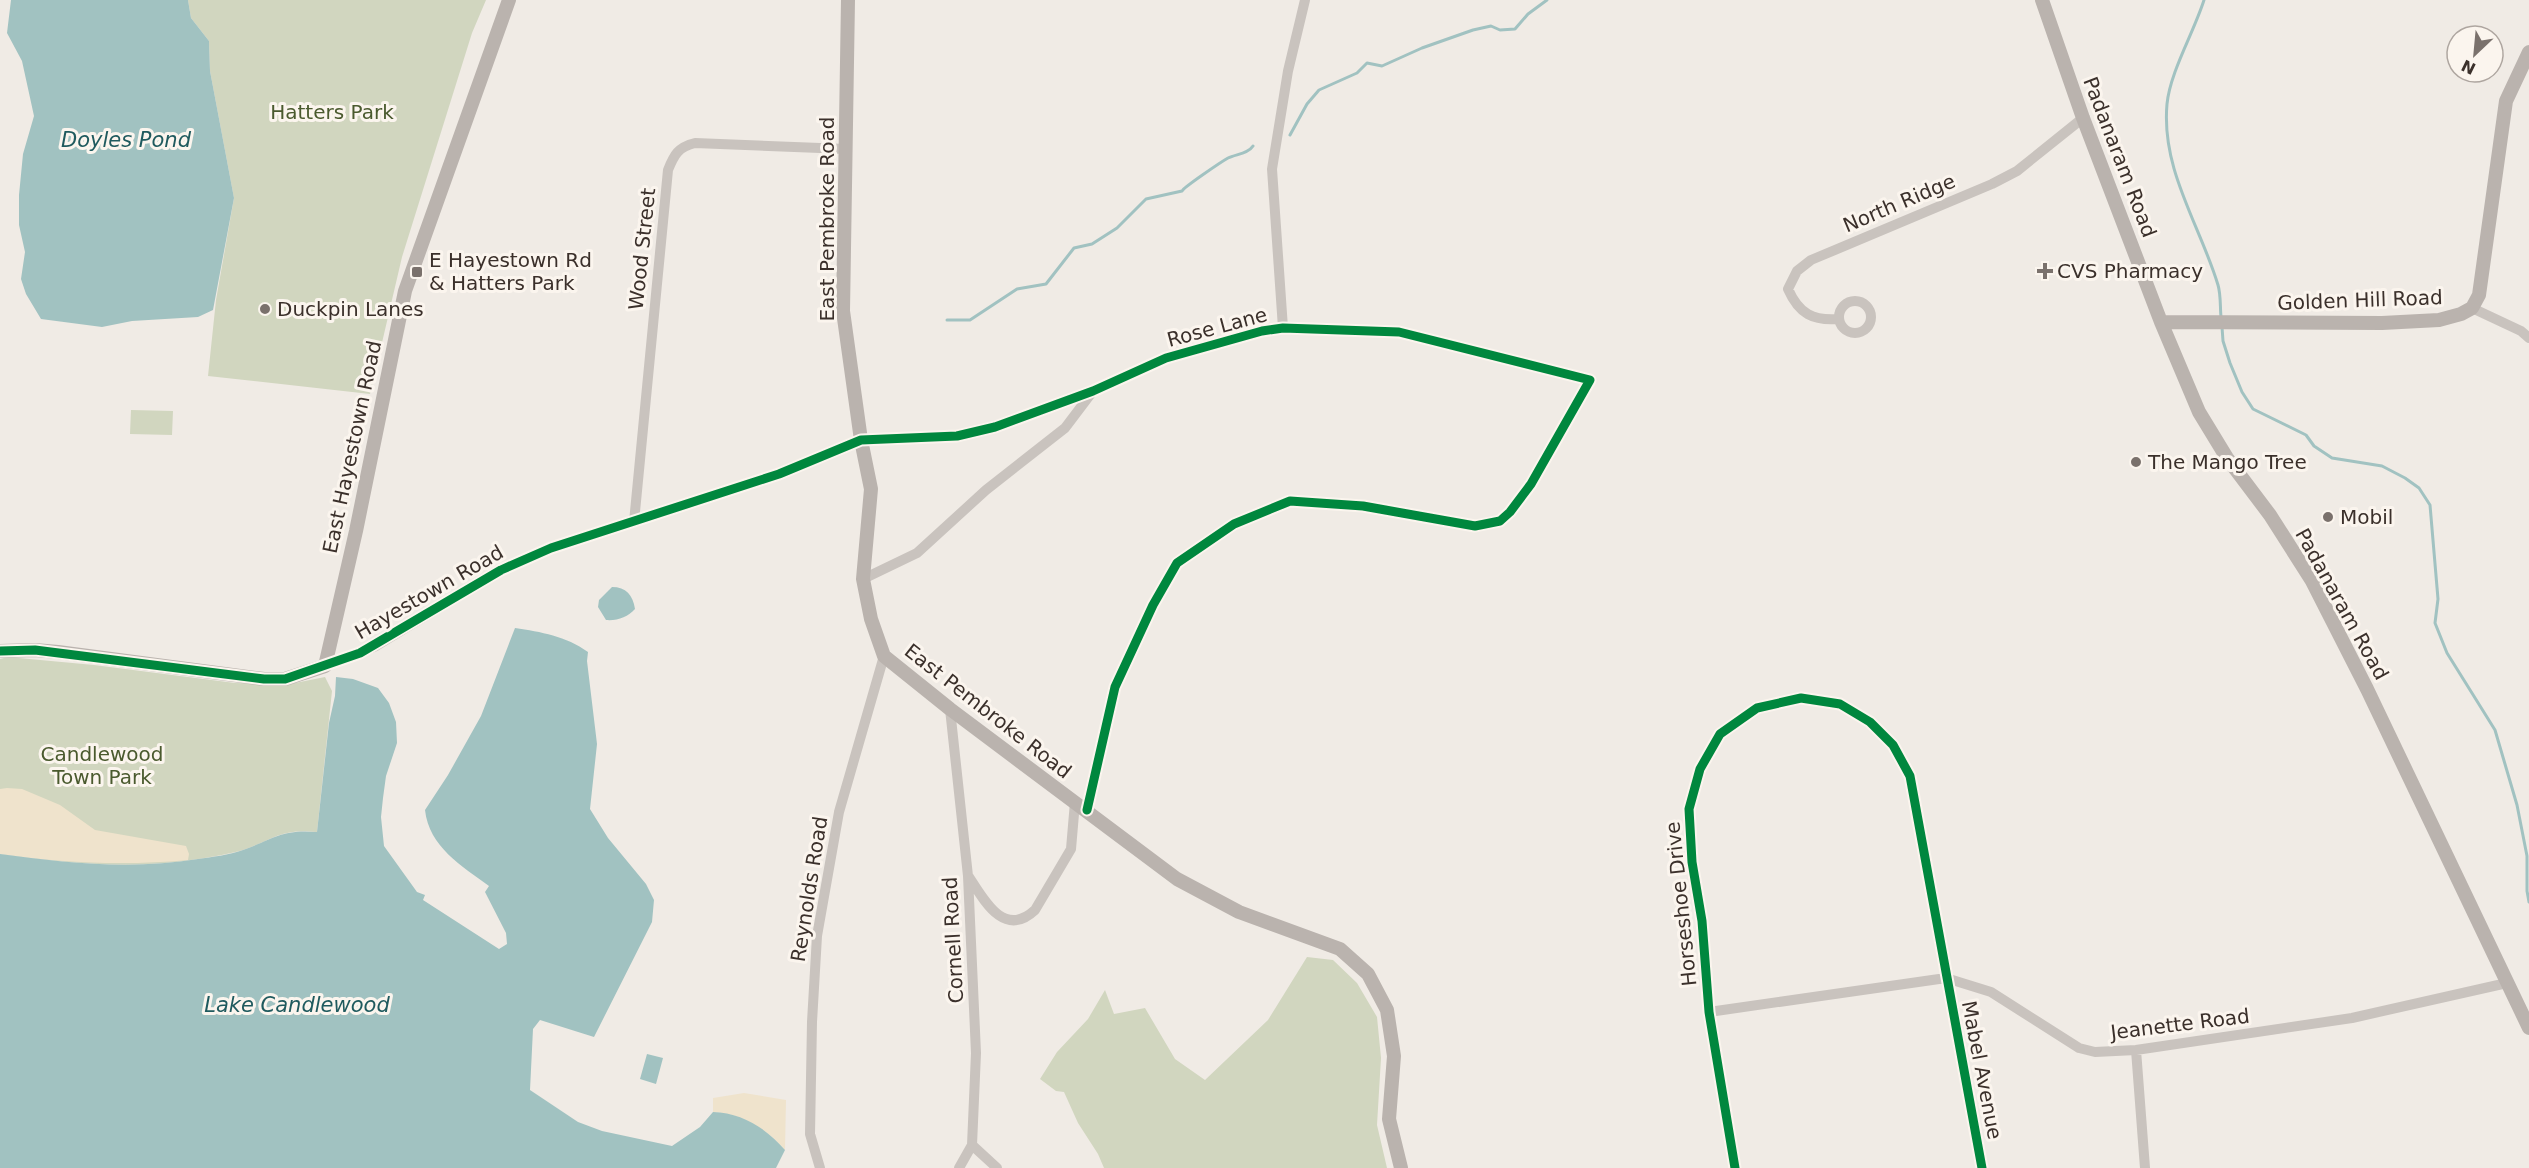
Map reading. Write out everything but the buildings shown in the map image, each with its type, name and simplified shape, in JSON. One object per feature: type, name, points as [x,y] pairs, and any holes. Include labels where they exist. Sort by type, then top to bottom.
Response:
[{"type":"street","name":"East Hayestown Road","points":[[324,666],[354,541],[405,291],[509,0]]},
{"type":"street","name":"East Pembroke Road","points":[[848,0],[843,311],[861,440],[871,489],[863,579],[871,619],[884,656],[950,709],[1178,879],[1239,912],[1340,949],[1368,974],[1387,1010],[1394,1056],[1389,1119],[1401,1168]]},
{"type":"street","points":[[1283,328],[1272,169],[1288,71],[1305,0]]},
{"type":"street","name":"Padanaram Road","points":[[2042,0],[2161,322],[2199,412],[2227,458],[2270,515],[2312,581],[2367,689],[2529,1028]]},
{"type":"street","name":"Golden Hill Road","points":[[2161,322],[2382,323],[2439,320],[2461,314],[2472,308],[2479,295],[2506,101],[2529,52]]},
{"type":"street","name":"North Ridge","points":[[1839,319],[1823,321],[1806,314],[1795,305],[1788,290],[1797,271],[1811,260],[1992,184],[2017,171],[2084,118]]},
{"type":"street","name":"Wood Street","points":[[634,522],[668,170],[673,156],[683,146],[695,143],[846,149]]},
{"type":"street","points":[[2472,308],[2521,331],[2529,338]]},
{"type":"street","name":"Rose Lane","points":[[861,440],[957,436],[995,427],[1093,391],[1166,358],[1262,331],[1283,328],[1399,332],[1590,380],[1531,484],[1510,512],[1500,521],[1475,526],[1363,506],[1290,501],[1234,524],[1177,563],[1153,605],[1115,687],[1081,806]]},
{"type":"street","name":"Rose Lane","points":[[863,579],[917,553],[986,490],[1065,428],[1093,391]]},
{"type":"street","name":"Hayestown Road","points":[[0,651],[46,651],[264,680],[285,679],[376,646],[501,570],[550,548],[785,472],[861,440]]},
{"type":"street","name":"Reynolds Road","points":[[820,1168],[810,1134],[812,1022],[817,936],[839,812],[884,656]]},
{"type":"street","name":"Horseshoe Drive","points":[[1709,1012],[1708,976],[1692,862],[1689,809],[1700,770],[1720,734],[1757,708],[1801,698],[1840,704],[1870,722],[1893,745],[1910,776],[1946,978]]},
{"type":"street","name":"Cornell Road","points":[[950,709],[968,876],[976,1053],[972,1145],[959,1168]]},
{"type":"street","points":[[968,876],[994,913],[1000,917],[1014,919],[1027,917],[1035,910],[1071,849],[1081,806]]},
{"type":"street","name":"Jeanette Road","points":[[1709,1012],[1946,978],[1991,992],[2079,1048],[2095,1053],[2136,1050],[2352,1018],[2507,982]]},
{"type":"street","name":"Mabel Avenue","points":[[1946,978],[1982,1168]]},
{"type":"street","points":[[1709,1012],[1735,1168]]},
{"type":"street","points":[[2136,1050],[2145,1168]]},
{"type":"street","points":[[972,1145],[997,1168]]},
{"type":"green space","name":"Hatters Park","points":[[188,0],[486,0],[472,33],[402,257],[370,394],[208,376],[216,300],[234,198],[210,71],[209,41],[191,18]]},
{"type":"green space","points":[[131,410],[173,411],[172,435],[130,434]]},
{"type":"green space","name":"Candlewood Town Park","points":[[8,657],[94,665],[235,683],[290,684],[325,677],[332,691],[317,832],[286,833],[243,850],[149,864],[99,864],[0,854],[0,659]]},
{"type":"green space","points":[[1307,957],[1333,960],[1357,983],[1377,1017],[1381,1058],[1377,1125],[1387,1168],[1104,1168],[1098,1154],[1078,1123],[1064,1092],[1056,1091],[1040,1079],[1057,1052],[1088,1019],[1105,990],[1114,1014],[1145,1008],[1175,1059],[1205,1080],[1268,1020]]},
{"type":"sand","points":[[0,789],[22,789],[60,805],[95,830],[186,846],[189,854],[188,860],[94,863],[0,854]]},
{"type":"sand","points":[[744,1093],[786,1100],[785,1150],[770,1135],[752,1123],[733,1115],[713,1112],[713,1098]]},
{"type":"water","name":"Doyles Pond","points":[[11,0],[188,0],[191,18],[209,41],[210,71],[234,198],[213,310],[198,317],[132,321],[102,327],[41,319],[26,294],[21,279],[25,252],[19,225],[19,195],[23,154],[34,116],[22,61],[7,33]]},
{"type":"water","points":[[612,587],[621,588],[628,593],[635,609],[622,618],[606,620],[598,607],[599,600]]},
{"type":"water","name":"Lake Candlewood","points":[[515,628],[562,638],[588,652],[587,661],[597,744],[590,809],[608,838],[646,884],[654,900],[652,922],[594,1037],[540,1020],[533,1029],[530,1090],[578,1122],[602,1131],[672,1146],[700,1127],[713,1112],[734,1115],[762,1129],[785,1150],[776,1168],[0,1168],[0,854],[99,864],[148,864],[220,856],[243,850],[286,833],[317,832],[336,677],[353,679],[378,688],[389,703],[396,722],[397,743],[386,776],[381,817],[384,846],[417,892],[425,895],[423,900],[499,949],[507,944],[506,933],[485,892],[489,886],[458,863],[440,845],[433,835],[425,810],[448,775],[481,716]]},
{"type":"water","points":[[647,1054],[663,1058],[656,1084],[640,1079]]},
{"type":"waterway","points":[[1290,135],[1307,104],[1319,90],[1357,73],[1367,63],[1382,66],[1422,48],[1473,30],[1491,26],[1500,30],[1515,29],[1528,14],[1547,0]]},
{"type":"waterway","points":[[2204,0],[2177,65],[2169,92],[2167,128],[2176,174],[2218,285],[2221,317]]},
{"type":"waterway","points":[[947,320],[970,320],[1017,289],[1046,284],[1074,248],[1092,244],[1117,228],[1146,199],[1182,191],[1224,160],[1245,152],[1253,146]]},
{"type":"waterway","points":[[2222,327],[2223,341],[2230,363],[2242,392],[2253,409],[2306,435],[2314,446],[2332,458],[2382,466],[2405,478],[2419,488],[2430,505],[2438,599],[2435,623],[2447,653],[2495,730],[2517,805],[2527,856],[2529,902]]},
{"type":"cycle path","points":[[0,651],[35,650],[264,679],[285,679],[360,653],[501,570],[551,548],[779,474],[861,440],[957,436],[995,427],[1093,391],[1166,358],[1262,331],[1283,328],[1399,332],[1590,380],[1531,484],[1510,512],[1500,521],[1475,526],[1363,506],[1290,501],[1234,524],[1177,563],[1153,605],[1115,687],[1087,810]]},
{"type":"cycle path","points":[[1735,1168],[1709,1012],[1702,921],[1692,862],[1689,809],[1700,769],[1720,734],[1757,708],[1801,698],[1840,704],[1870,722],[1893,745],[1910,776],[1982,1168]]},
{"type":"place","name":"CVS Pharmacy","points":[[2045,271]]},
{"type":"place","name":"E Hayestown Rd & Hatters Park","points":[[417,272]]},
{"type":"place","name":"Duckpin Lanes","points":[[265,309]]},
{"type":"place","name":"The Mango Tree","points":[[2136,462]]},
{"type":"place","name":"Mobil","points":[[2328,517]]}]
